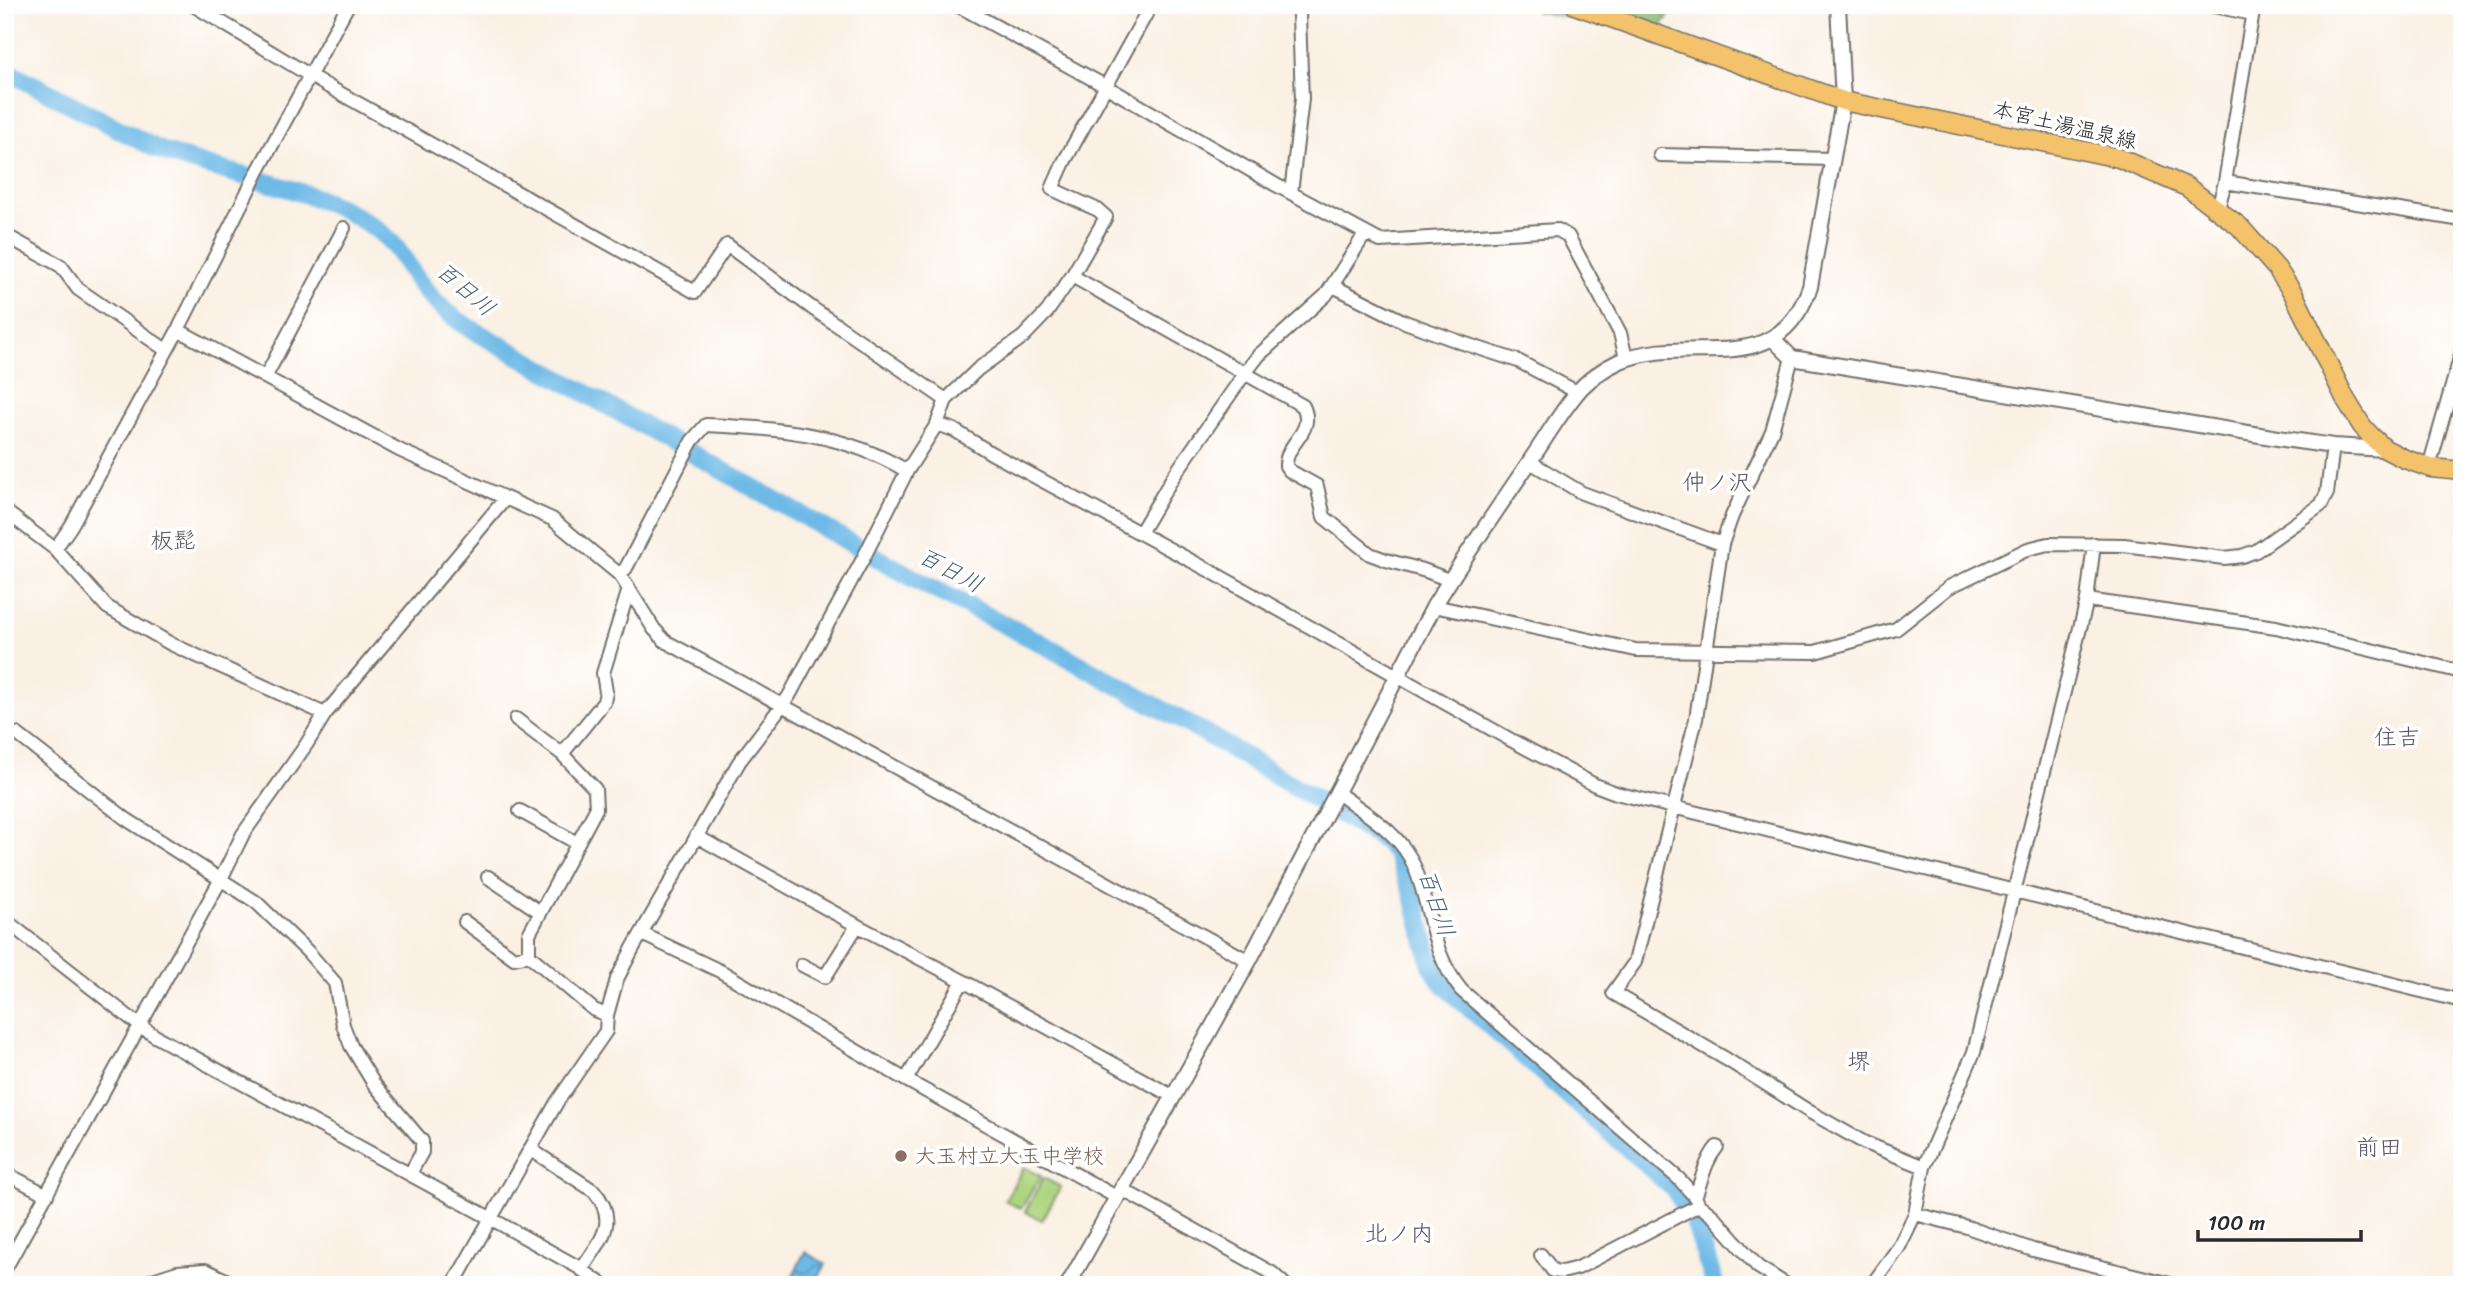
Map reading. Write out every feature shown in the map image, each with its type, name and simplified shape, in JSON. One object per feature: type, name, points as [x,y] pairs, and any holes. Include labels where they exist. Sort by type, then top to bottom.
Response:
[{"type":"main road","name":"本宮土湯温泉線","points":[[1576,5],[1843,101],[2119,158],[2187,187],[2218,208],[2260,248],[2277,269],[2293,293],[2346,400],[2362,426],[2385,449],[2405,459],[2429,467],[2462,471]]},
{"type":"street","points":[[194,5],[329,87],[695,292],[727,245],[946,400]]},
{"type":"street","points":[[55,549],[178,330],[248,190],[348,5]]},
{"type":"street","points":[[957,5],[1380,242],[1558,230],[1568,236],[1620,333],[1626,358]]},
{"type":"street","points":[[453,1285],[557,1102],[606,1031],[607,1015],[617,979],[738,762],[783,705],[864,557],[907,471],[937,424],[946,400],[978,369],[1023,337],[1048,312],[1106,217],[1098,210],[1052,189],[1064,162],[1151,5]]},
{"type":"street","points":[[1291,193],[1302,99],[1299,16],[1301,5]]},
{"type":"street","points":[[1068,1285],[1249,961],[1434,606],[1577,392],[1603,370],[1626,358],[1758,345],[1783,331],[1799,313],[1810,287],[1843,101],[1838,5]]},
{"type":"street","points":[[2209,5],[2254,9],[2225,182],[2218,208]]},
{"type":"street","points":[[1660,155],[1833,159]]},
{"type":"street","points":[[2225,182],[2462,220]]},
{"type":"street","points":[[266,376],[344,228]]},
{"type":"street","points":[[1140,533],[1172,477],[1245,373],[1259,355],[1326,295],[1365,234]]},
{"type":"street","points":[[5,235],[61,266],[78,289],[166,350]]},
{"type":"street","points":[[1072,276],[1303,406],[1307,423],[1289,452],[1286,466],[1317,486],[1320,490],[1322,513],[1328,522],[1376,557],[1449,580]]},
{"type":"street","points":[[1333,286],[1405,322],[1518,361],[1577,392]]},
{"type":"street","points":[[178,330],[400,450],[552,519],[620,575],[654,629],[665,641],[1249,961]]},
{"type":"street","points":[[1772,338],[1792,358],[2333,446],[2385,449]]},
{"type":"street","points":[[2429,467],[2462,351]]},
{"type":"street","points":[[1792,358],[1772,431],[1732,516],[1722,544],[1696,719],[1635,961],[1613,993],[1810,1112],[1866,1143],[1924,1167]]},
{"type":"street","points":[[937,424],[954,430],[1595,786],[2462,1001]]},
{"type":"street","points":[[620,575],[692,441],[706,425],[778,429],[825,436],[907,471]]},
{"type":"street","points":[[1434,606],[1636,650],[1815,652],[1896,629],[1949,586],[2028,549],[2048,544],[2124,545],[2224,558],[2256,551],[2320,505],[2327,493],[2333,446]]},
{"type":"street","points":[[1530,462],[1582,493],[1722,544]]},
{"type":"street","points":[[5,1269],[221,879],[243,834],[325,715],[505,499]]},
{"type":"street","points":[[5,511],[55,549],[107,607],[171,644],[325,715]]},
{"type":"street","points":[[1872,1285],[1899,1247],[1915,1214],[1924,1167],[1974,1052],[2087,600],[2094,544]]},
{"type":"street","points":[[562,754],[604,702],[606,692],[603,673],[629,589]]},
{"type":"street","points":[[2087,600],[2276,627],[2462,672]]},
{"type":"street","points":[[516,719],[562,754],[592,784],[597,798],[596,809],[529,934],[529,955],[594,1010],[607,1015]]},
{"type":"street","points":[[5,730],[17,734],[126,819],[256,902],[309,952],[335,983],[343,1025],[351,1046],[374,1084],[422,1141],[422,1152],[410,1174]]},
{"type":"street","points":[[1336,796],[1383,827],[1402,846],[1415,867],[1438,952],[1461,990],[1679,1179],[1693,1206],[1758,1267],[1773,1271],[1787,1285]]},
{"type":"street","points":[[520,811],[577,843]]},
{"type":"street","points":[[696,836],[1174,1097]]},
{"type":"street","points":[[488,877],[540,912]]},
{"type":"street","points":[[5,920],[139,1026],[582,1269],[603,1285]]},
{"type":"street","points":[[465,922],[514,958],[529,955]]},
{"type":"street","points":[[802,965],[825,977],[857,926]]},
{"type":"street","points":[[642,934],[722,972],[906,1080],[1272,1273],[1285,1285]]},
{"type":"street","points":[[906,1080],[963,981]]},
{"type":"street","points":[[1541,1255],[1553,1271],[1578,1268],[1693,1206],[1707,1161],[1717,1147]]},
{"type":"street","points":[[530,1149],[594,1191],[601,1200],[608,1222],[605,1233],[582,1269]]},
{"type":"street","points":[[11,1176],[47,1195]]},
{"type":"street","points":[[1915,1214],[1967,1227],[2033,1250],[2174,1285]]},
{"type":"street","points":[[211,1271],[212,1285]]},
{"type":"street","points":[[137,1285],[177,1272],[211,1271],[236,1285]]},
{"type":"green space","points":[[1537,5],[1671,5],[1670,14],[1657,32],[1536,12]]},
{"type":"green space","points":[[1024,1167],[1041,1176],[1021,1209],[1005,1200]]},
{"type":"green space","points":[[1043,1178],[1061,1187],[1042,1220],[1025,1212]]},
{"type":"water","points":[[805,1252],[826,1264],[814,1285],[788,1285]]},
{"type":"waterway","name":"百日川","points":[[5,70],[157,149],[302,193],[356,216],[387,238],[430,296],[466,326],[922,583],[1041,643],[1203,732],[1386,841],[1396,854],[1413,894],[1431,964],[1440,980],[1674,1189],[1694,1220],[1715,1285]]},
{"type":"place","name":"大玉村立大玉中学校","points":[[901,1156]]},
{"type":"district","name":"仲ノ沢","points":[[1717,482]]},
{"type":"district","name":"板髭","points":[[173,540]]},
{"type":"district","name":"住吉","points":[[2397,737]]},
{"type":"district","name":"堺","points":[[1859,1061]]},
{"type":"district","name":"前田","points":[[2379,1147]]},
{"type":"district","name":"北ノ内","points":[[1399,1233]]}]
